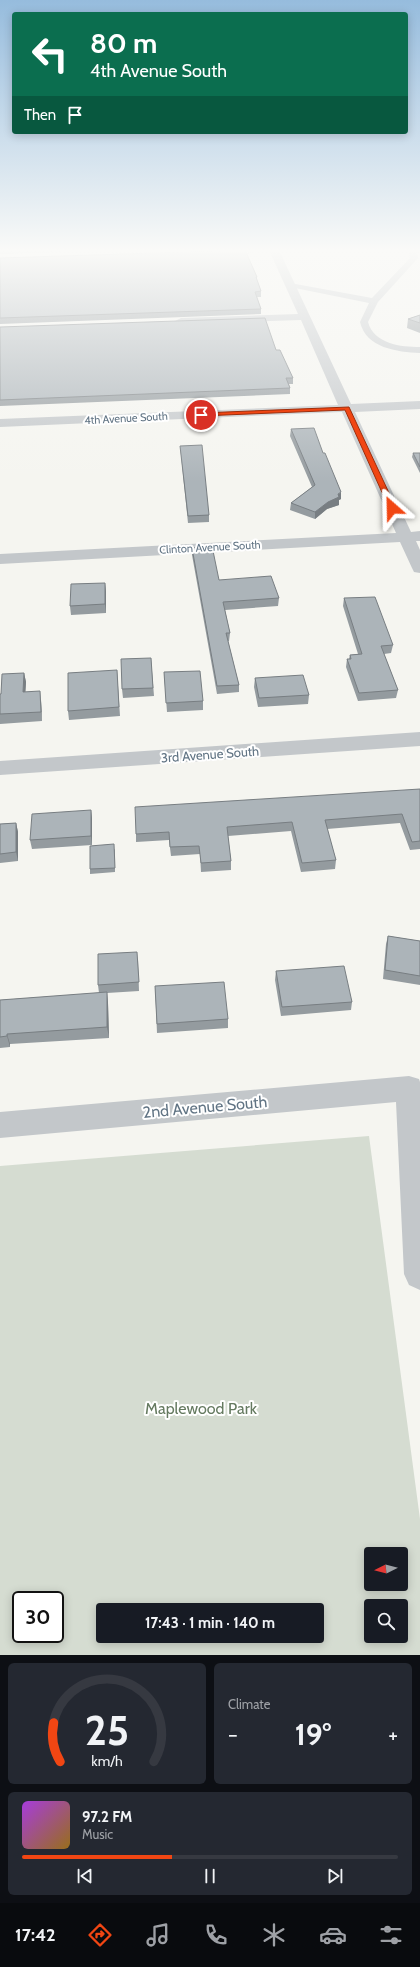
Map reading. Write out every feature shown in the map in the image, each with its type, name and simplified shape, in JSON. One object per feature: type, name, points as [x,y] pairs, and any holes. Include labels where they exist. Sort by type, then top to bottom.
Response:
[{"type":"street","points":[[309,327],[347,408],[413,536],[420,568]]},
{"type":"street","name":"4th Avenue South","points":[[0,423],[420,405]]},
{"type":"street","name":"Clinton Avenue South","points":[[0,559],[413,536]]},
{"type":"street","name":"3rd Avenue South","points":[[0,768],[420,740]]},
{"type":"street","name":"2nd Avenue South","points":[[0,1125],[409,1088],[420,1274]]},
{"type":"lane","points":[[366,327],[368,333],[379,342],[407,350],[420,350]]},
{"type":"green space","name":"Maplewood Park","points":[[369,1136],[420,1519],[420,1655],[0,1655],[0,1166]]},
{"type":"building","points":[[0,327],[268,327],[276,350],[280,350],[293,378],[286,378],[290,388],[0,400]]},
{"type":"building","points":[[314,428],[323,453],[325,453],[341,492],[338,494],[339,497],[328,502],[315,512],[291,503],[315,485],[291,429]]},
{"type":"building","points":[[202,445],[209,515],[188,516],[180,446]]},
{"type":"building","points":[[413,453],[420,453],[420,467]]},
{"type":"building","points":[[212,546],[219,580],[271,576],[279,598],[223,602],[230,633],[226,633],[239,685],[217,686],[192,548]]},
{"type":"building","points":[[105,583],[105,604],[70,606],[71,584]]},
{"type":"building","points":[[375,597],[393,645],[381,646],[398,690],[359,693],[347,659],[351,659],[350,655],[362,654],[344,598]]},
{"type":"building","points":[[151,658],[153,688],[122,689],[121,659]]},
{"type":"building","points":[[117,670],[119,707],[68,711],[68,673]]},
{"type":"building","points":[[200,671],[203,701],[166,703],[164,672]]},
{"type":"building","points":[[24,673],[23,692],[40,691],[41,712],[0,714],[2,674]]},
{"type":"building","points":[[303,675],[309,695],[259,698],[255,678]]},
{"type":"building","points":[[420,789],[420,841],[412,842],[402,814],[325,820],[336,860],[302,863],[292,822],[227,827],[231,861],[201,863],[199,846],[170,847],[169,832],[136,834],[135,807]]},
{"type":"building","points":[[91,810],[91,836],[30,840],[32,814]]},
{"type":"building","points":[[16,823],[16,852],[0,854],[0,824]]},
{"type":"building","points":[[114,844],[115,868],[90,869],[90,846]]},
{"type":"building","points":[[388,936],[420,941],[420,976],[385,970]]},
{"type":"building","points":[[137,952],[139,982],[98,985],[98,954]]},
{"type":"building","points":[[344,966],[352,1002],[282,1007],[276,971]]},
{"type":"building","points":[[224,982],[228,1019],[157,1024],[155,986]]},
{"type":"building","points":[[107,992],[107,1027],[7,1034],[7,1036],[0,1037],[0,1000]]},
{"type":"route","points":[[201,415],[347,408],[392,508]]}]
